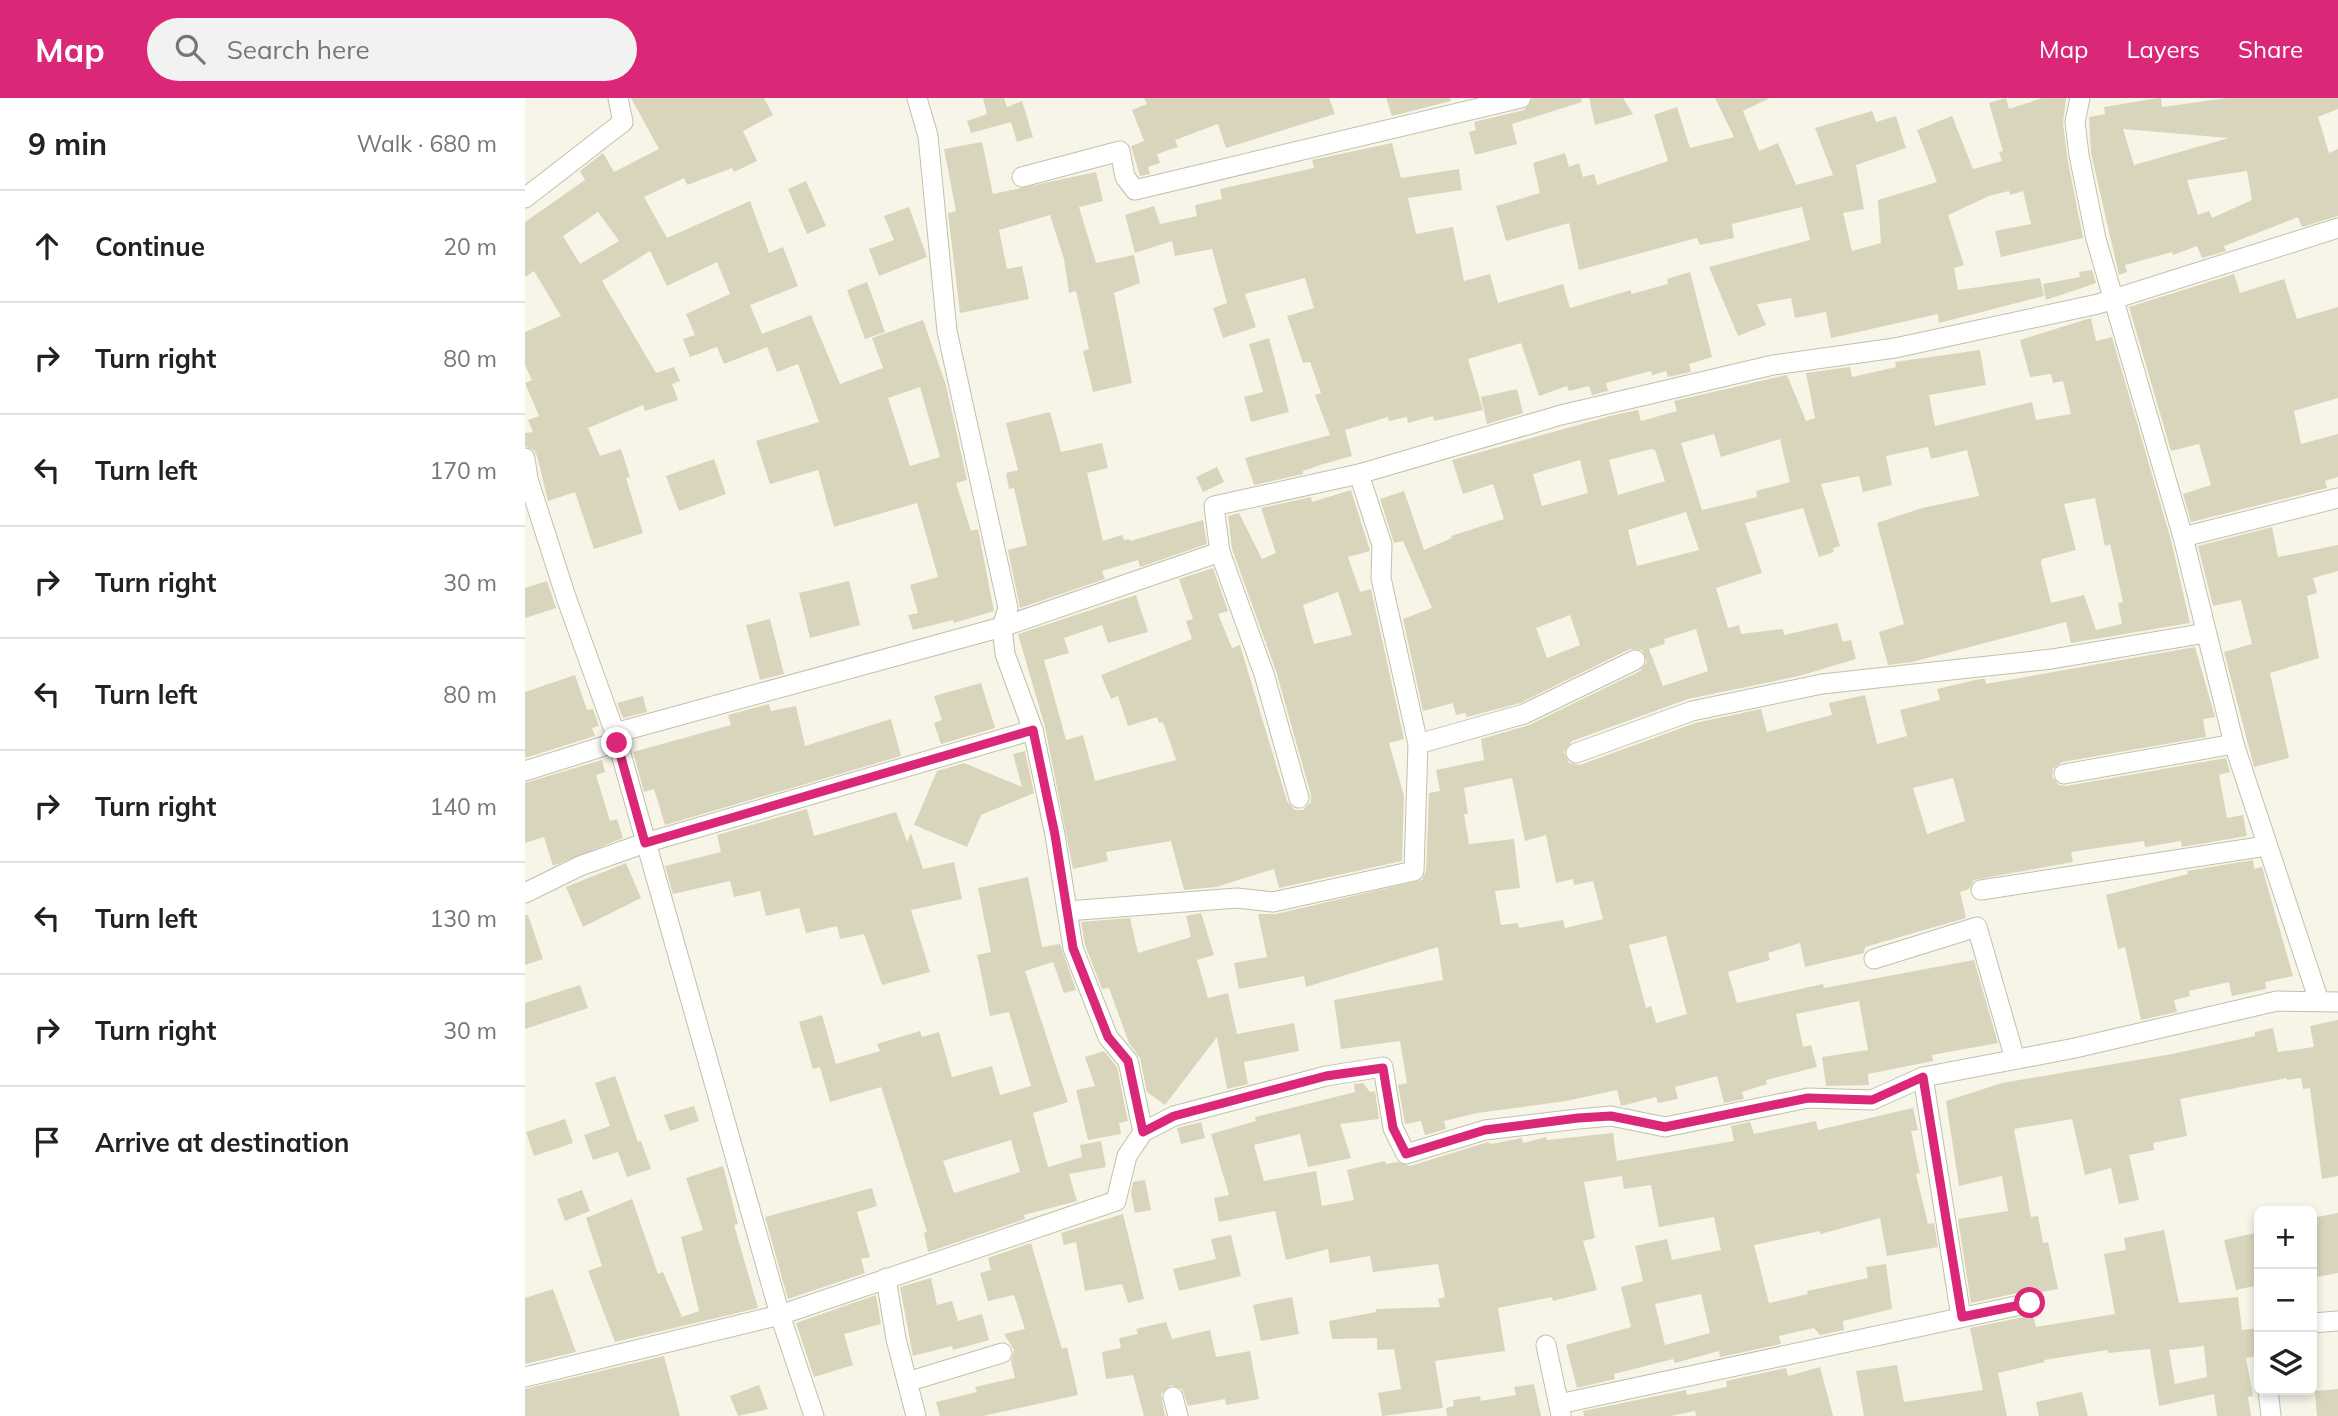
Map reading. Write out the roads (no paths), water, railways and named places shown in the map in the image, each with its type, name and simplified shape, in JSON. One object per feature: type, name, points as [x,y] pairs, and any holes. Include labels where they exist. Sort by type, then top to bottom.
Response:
[{"type":"street","points":[[917,98],[928,135],[947,331],[1008,608],[1002,627],[1005,654],[1033,730],[1073,948],[1108,1037],[1128,1061],[1143,1132]]},
{"type":"street","points":[[1022,177],[1120,151],[1125,177],[1135,190],[1521,98]]},
{"type":"street","points":[[525,1377],[780,1315],[1116,1201],[1127,1156],[1143,1132],[1174,1116],[1326,1076],[1383,1068],[1393,1128],[1406,1154],[1485,1130],[1578,1118],[1611,1116],[1665,1127],[1808,1098],[1872,1100],[1923,1077],[2277,1001],[2329,1002],[2266,846],[2234,744],[2183,537],[2096,239],[2075,122],[2080,98]]},
{"type":"street","points":[[525,198],[623,122],[617,99]]},
{"type":"street","points":[[1299,798],[1264,674],[1220,552],[1214,506],[1359,474],[1561,415],[1773,365],[1895,348],[2115,299],[2338,228]]},
{"type":"street","points":[[525,458],[528,479],[566,597],[616,738],[780,1315],[814,1416]]},
{"type":"street","points":[[1067,911],[1237,898],[1273,902],[1414,871],[1418,744],[1381,578],[1382,544],[1359,474]]},
{"type":"street","points":[[2183,537],[2338,498]]},
{"type":"street","points":[[525,771],[616,738],[1002,627],[1220,552]]},
{"type":"street","points":[[1577,753],[1692,711],[1822,684],[2052,659],[2206,633]]},
{"type":"street","points":[[1418,744],[1524,714],[1635,660]]},
{"type":"street","points":[[525,893],[580,866],[645,843],[1033,730]]},
{"type":"street","points":[[2064,774],[2234,744]]},
{"type":"street","points":[[1981,890],[2266,846]]},
{"type":"street","points":[[1874,959],[1977,928],[2015,1059]]},
{"type":"street","points":[[1923,1077],[1962,1317]]},
{"type":"street","points":[[885,1278],[916,1416]]},
{"type":"street","points":[[1546,1345],[1560,1410],[2030,1303]]},
{"type":"street","points":[[2317,1323],[2338,1321]]},
{"type":"street","points":[[907,1382],[1002,1353]]},
{"type":"street","points":[[2269,1395],[2271,1416]]},
{"type":"street","points":[[1173,1396],[1178,1416]]}]
